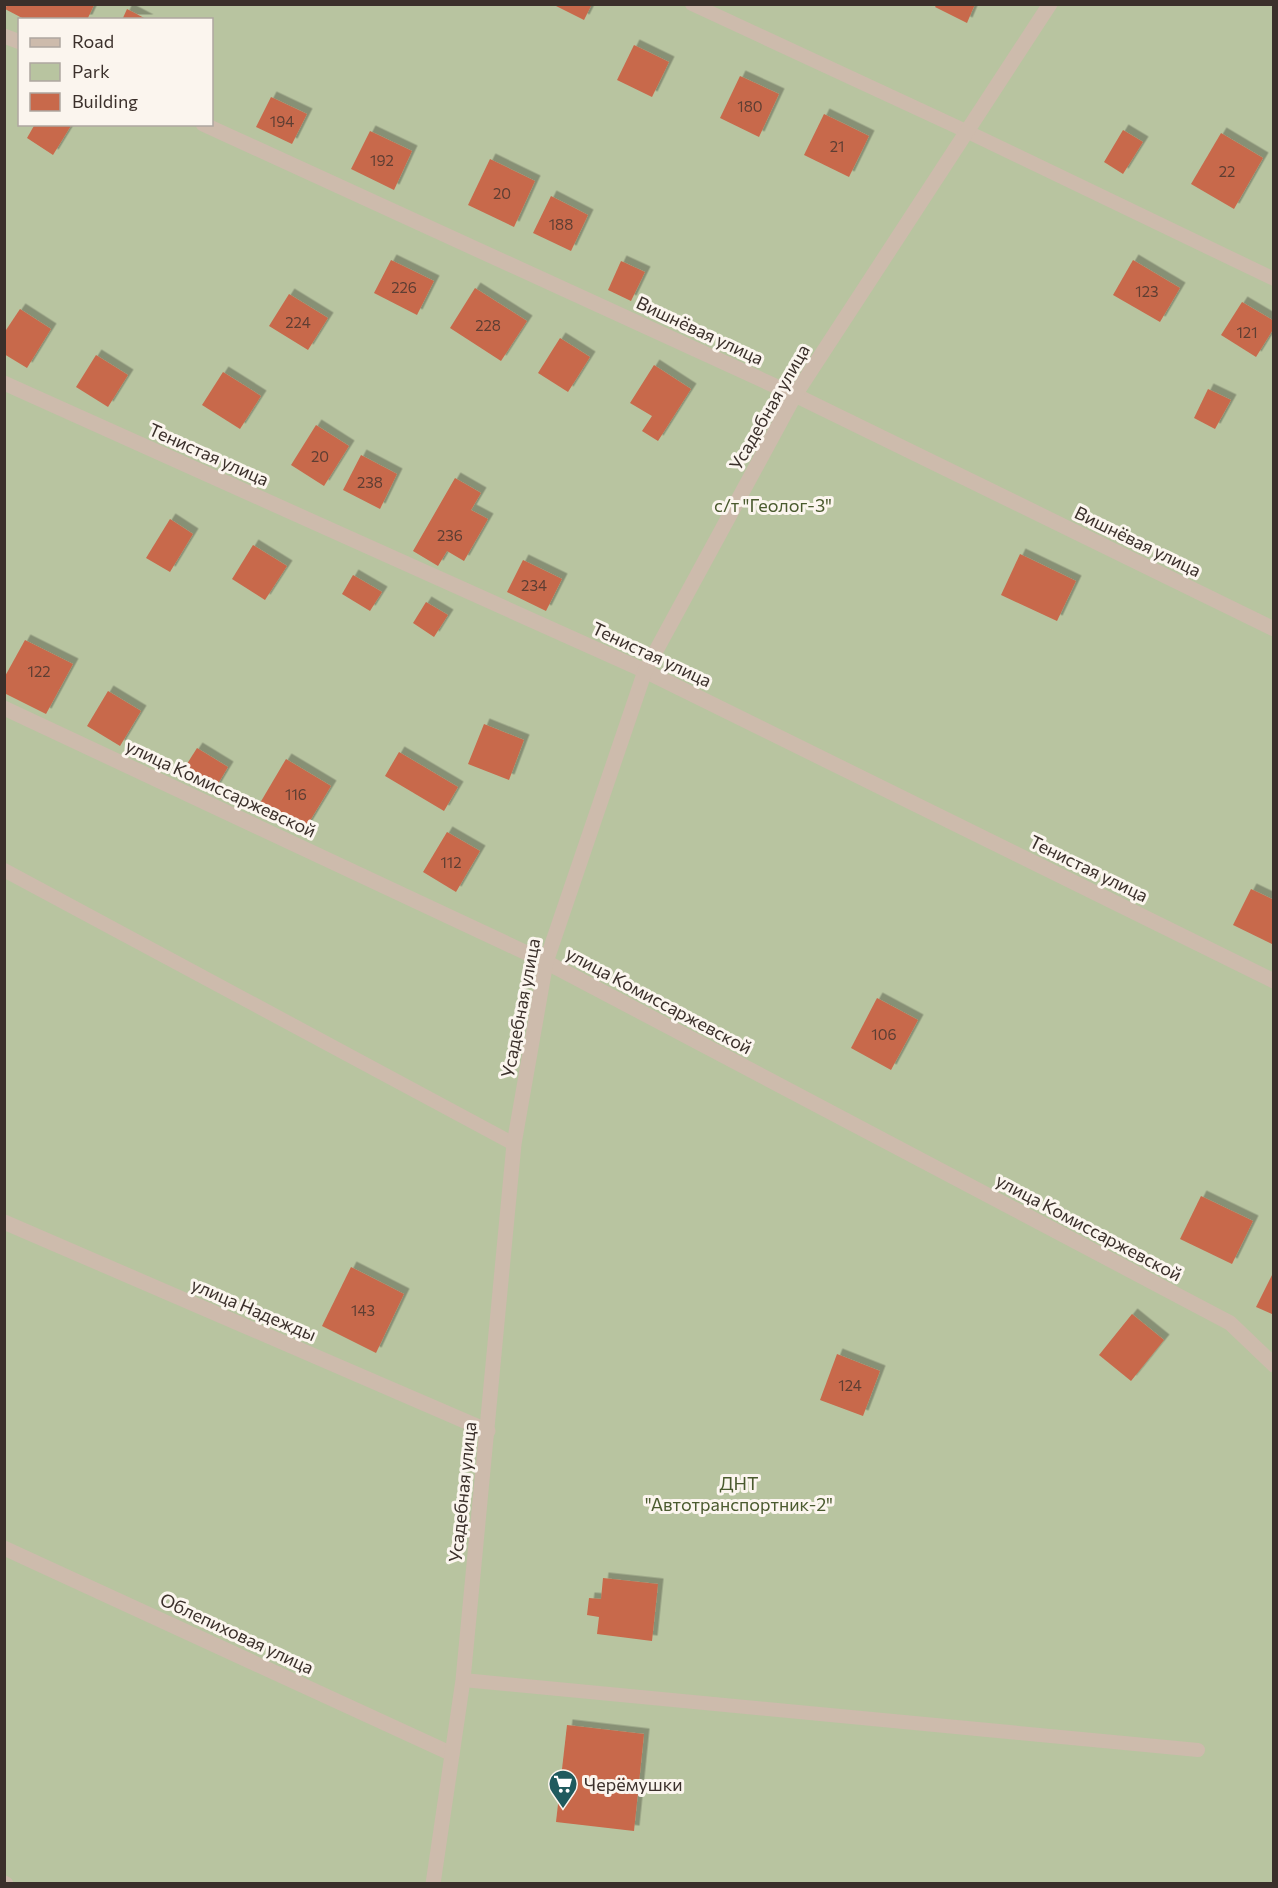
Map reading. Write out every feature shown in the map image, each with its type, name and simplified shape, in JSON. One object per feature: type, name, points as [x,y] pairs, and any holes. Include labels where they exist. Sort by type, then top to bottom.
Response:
[{"type":"street","name":"Усадебная улица","points":[[433,1884],[463,1680],[514,1144],[546,962],[645,671],[795,395],[1050,4]]},
{"type":"street","name":"Вишнёвая улица","points":[[206,126],[795,395],[1274,629]]},
{"type":"street","name":"Тенистая улица","points":[[4,383],[645,671],[1274,981]]},
{"type":"street","name":"улица Комиссаржевской","points":[[4,708],[546,962],[1230,1323],[1274,1365]]},
{"type":"street","name":"улица Надежды","points":[[4,1222],[488,1431]]},
{"type":"street","name":"Облепиховая улица","points":[[4,1548],[452,1754]]},
{"type":"lane","points":[[692,4],[968,132],[1274,279]]},
{"type":"lane","points":[[4,870],[514,1144]]},
{"type":"lane","points":[[463,1680],[1198,1750]]},
{"type":"green space","points":[[5,5],[1273,5],[1273,1883],[5,1884]]},
{"type":"building","points":[[552,4],[592,4],[584,20]]},
{"type":"building","points":[[937,4],[975,4],[967,23],[935,7]]},
{"type":"building","points":[[7,5],[94,5],[88,18],[22,18],[5,9]]},
{"type":"building","points":[[127,9],[144,18],[123,18]]},
{"type":"building","points":[[634,45],[669,62],[652,97],[617,80]]},
{"type":"building","points":[[740,76],[779,94],[759,137],[720,118]]},
{"type":"building","points":[[271,97],[307,114],[292,144],[256,127]]},
{"type":"building","points":[[824,114],[869,136],[849,177],[804,155]]},
{"type":"building","points":[[34,126],[71,126],[53,155],[27,138]]},
{"type":"building","points":[[1123,130],[1143,142],[1123,174],[1104,162]]},
{"type":"building","points":[[370,131],[412,151],[394,190],[351,169]]},
{"type":"building","points":[[1221,133],[1263,158],[1234,209],[1191,184]]},
{"type":"building","points":[[490,159],[535,181],[514,227],[468,205]]},
{"type":"building","points":[[551,196],[588,215],[571,251],[533,233]]},
{"type":"building","points":[[391,260],[434,281],[417,315],[374,293]]},
{"type":"building","points":[[1133,260],[1180,288],[1160,322],[1113,295]]},
{"type":"building","points":[[621,261],[645,272],[631,301],[608,290]]},
{"type":"building","points":[[475,288],[527,321],[501,361],[450,328]]},
{"type":"building","points":[[289,294],[328,318],[308,350],[269,326]]},
{"type":"building","points":[[1242,302],[1274,321],[1274,328],[1256,357],[1221,335]]},
{"type":"building","points":[[20,309],[51,329],[27,368],[4,354],[4,333]]},
{"type":"building","points":[[560,338],[590,357],[568,392],[538,373]]},
{"type":"building","points":[[96,355],[128,375],[108,407],[76,387]]},
{"type":"building","points":[[654,365],[691,389],[658,441],[642,431],[652,416],[630,403]]},
{"type":"building","points":[[223,372],[261,396],[240,429],[202,405]]},
{"type":"building","points":[[1208,389],[1231,400],[1215,429],[1194,418]]},
{"type":"building","points":[[316,425],[349,446],[324,486],[291,465]]},
{"type":"building","points":[[361,455],[397,474],[380,509],[343,490]]},
{"type":"building","points":[[455,478],[481,493],[471,510],[488,519],[464,561],[447,551],[438,566],[413,551]]},
{"type":"building","points":[[170,519],[193,534],[170,572],[146,558]]},
{"type":"building","points":[[253,545],[287,566],[265,600],[232,579]]},
{"type":"building","points":[[1020,554],[1076,581],[1057,621],[1001,595]]},
{"type":"building","points":[[523,560],[562,579],[546,611],[507,592]]},
{"type":"building","points":[[353,575],[382,592],[370,611],[342,594]]},
{"type":"building","points":[[426,602],[448,615],[434,637],[413,623]]},
{"type":"building","points":[[25,640],[73,664],[46,714],[4,693],[4,678]]},
{"type":"building","points":[[108,691],[141,711],[120,746],[87,726]]},
{"type":"building","points":[[484,724],[524,740],[509,780],[468,764]]},
{"type":"building","points":[[197,748],[228,767],[212,794],[180,775]]},
{"type":"building","points":[[399,752],[458,787],[444,811],[385,776]]},
{"type":"building","points":[[286,759],[331,786],[305,829],[260,803]]},
{"type":"building","points":[[447,832],[480,851],[456,892],[423,872]]},
{"type":"building","points":[[1251,889],[1274,900],[1274,945],[1233,925]]},
{"type":"building","points":[[877,998],[918,1020],[891,1070],[851,1048]]},
{"type":"building","points":[[1201,1196],[1253,1221],[1232,1264],[1180,1239]]},
{"type":"building","points":[[351,1267],[404,1294],[376,1353],[322,1326]]},
{"type":"building","points":[[1274,1271],[1274,1315],[1256,1307]]},
{"type":"building","points":[[1132,1314],[1164,1340],[1131,1381],[1099,1355]]},
{"type":"building","points":[[837,1354],[880,1371],[863,1416],[820,1400]]},
{"type":"building","points":[[603,1578],[658,1584],[652,1641],[597,1634],[599,1617],[587,1615],[589,1598],[601,1599]]},
{"type":"building","points":[[567,1725],[644,1734],[634,1831],[556,1822]]},
{"type":"place","name":"Черёмушки","points":[[563,1810]]},
{"type":"park label","name":"с/т \"Геолог-3\"","points":[[773,505]]},
{"type":"park label","name":"ДНТ \"Автотранспортник-2\"","points":[[739,1493]]}]
